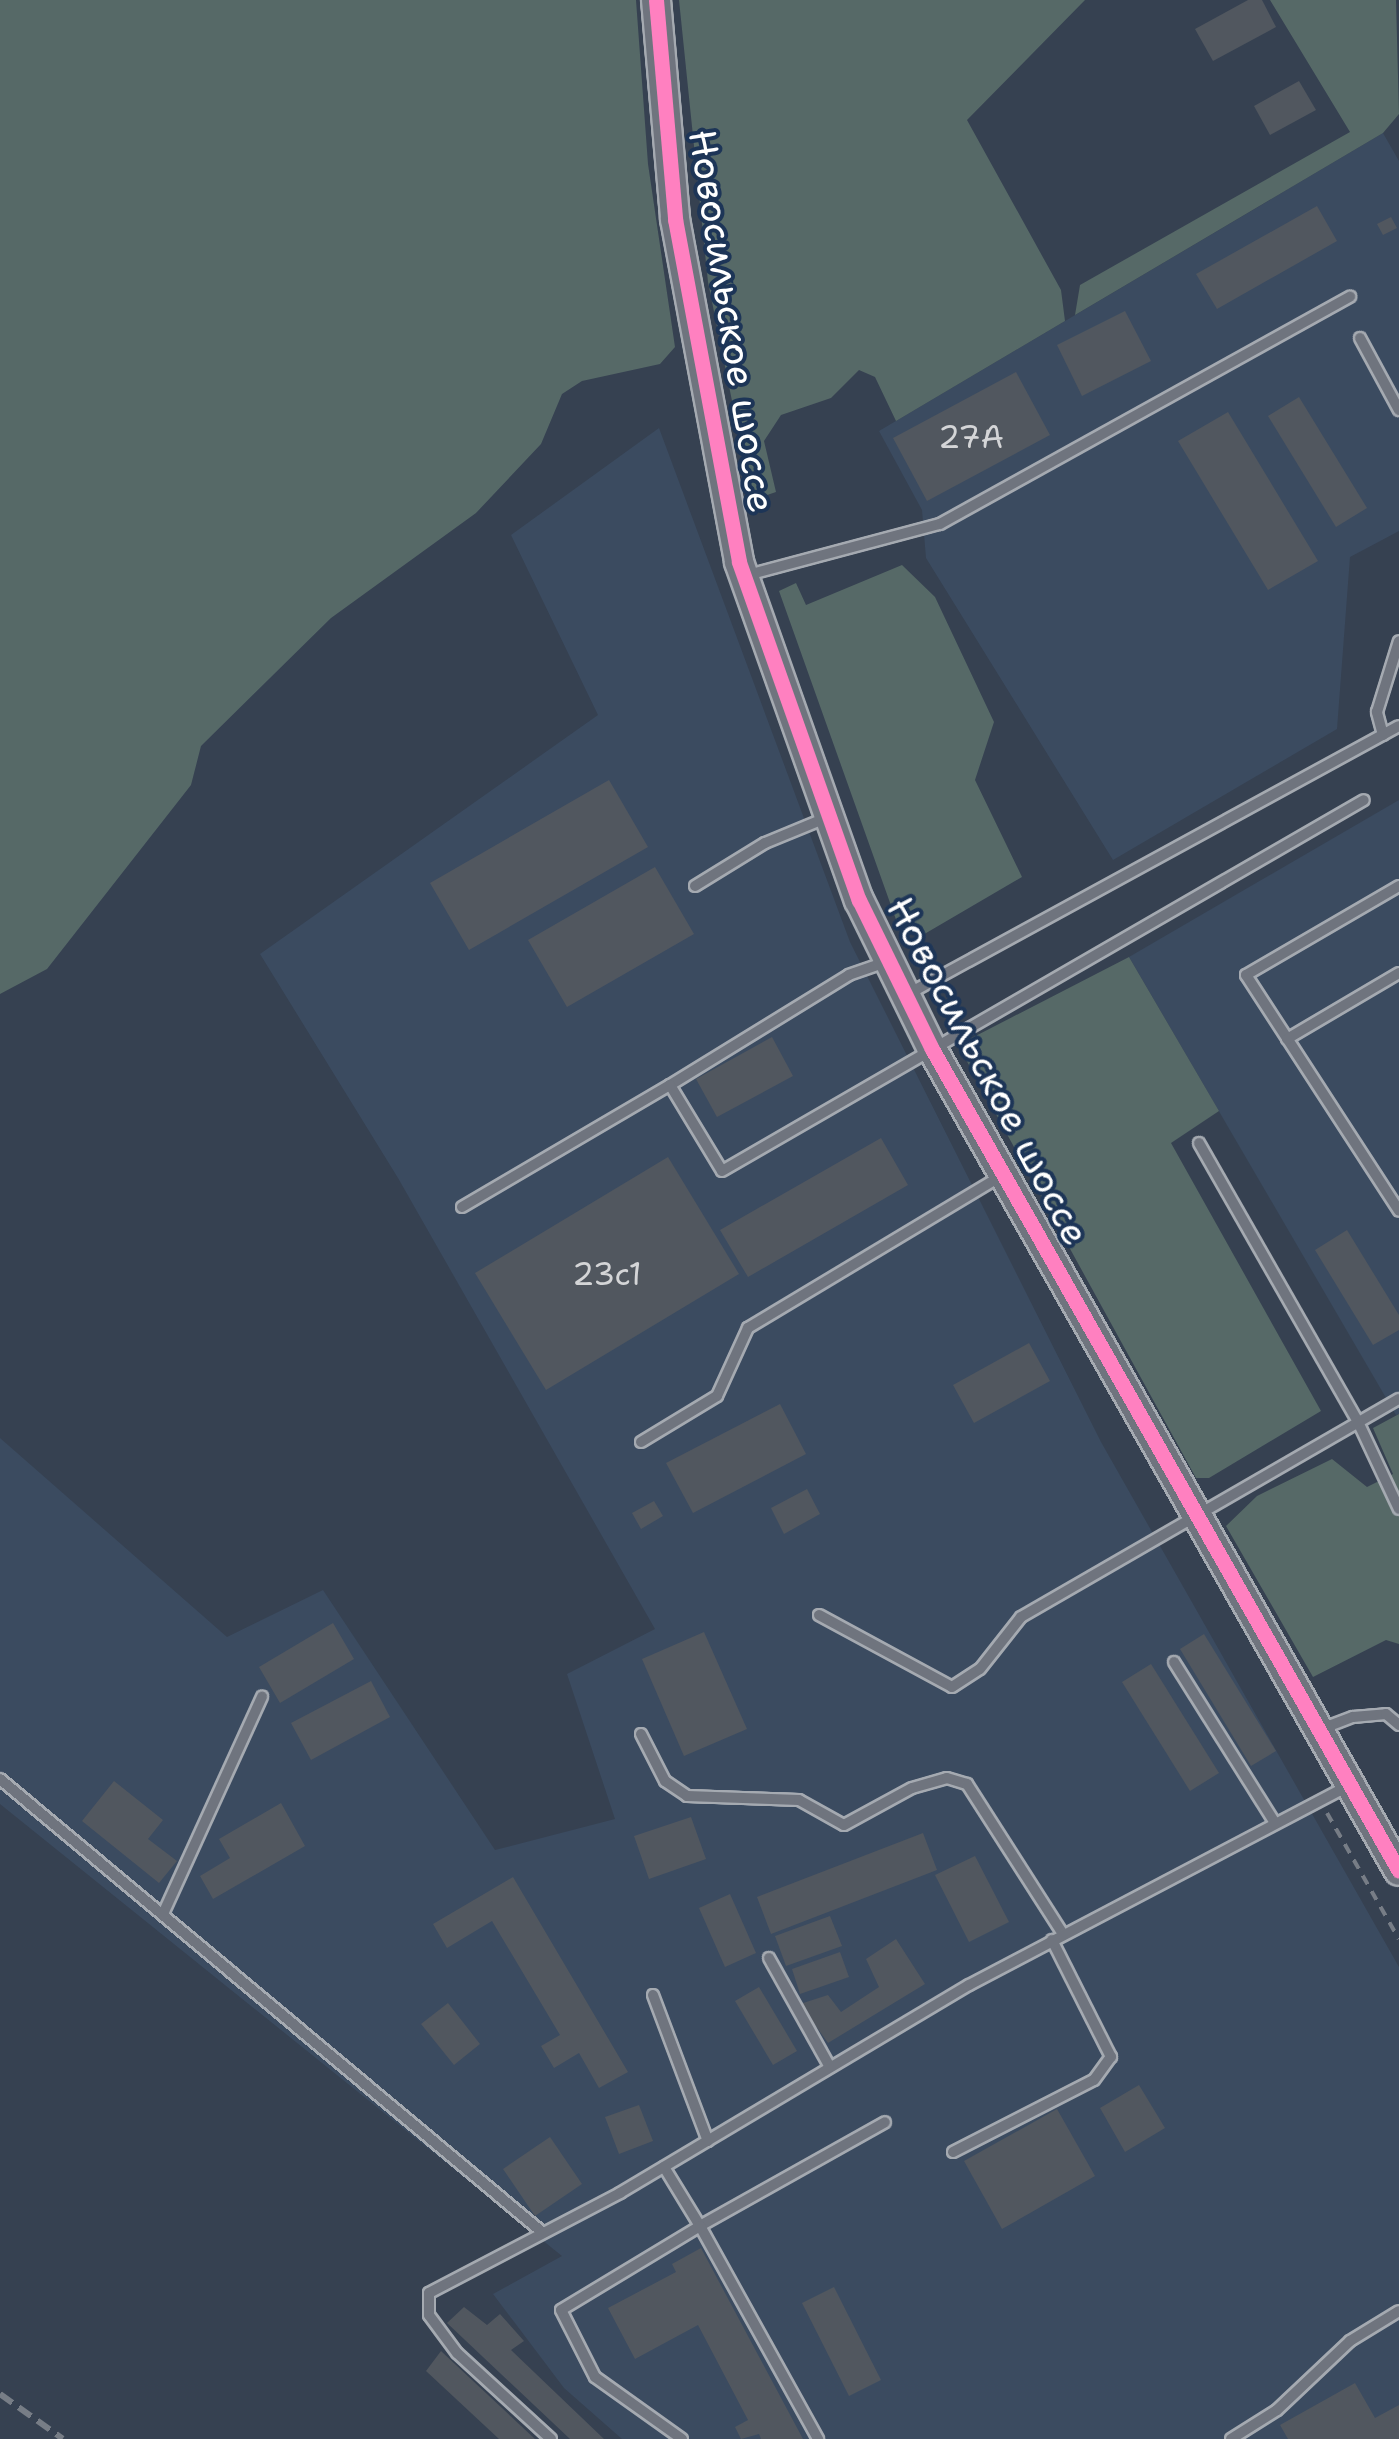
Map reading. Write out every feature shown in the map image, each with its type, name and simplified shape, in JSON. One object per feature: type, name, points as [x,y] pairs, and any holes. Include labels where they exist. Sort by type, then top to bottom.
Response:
[{"type":"street","name":"Новосильское шоссе","points":[[656,0],[675,219],[744,576],[829,817],[886,961],[932,1049],[1320,1730],[1395,1853]]},
{"type":"lane","points":[[744,576],[940,524],[1350,297]]},
{"type":"lane","points":[[1360,338],[1399,410]]},
{"type":"lane","points":[[1383,735],[1379,702],[1399,641]]},
{"type":"lane","points":[[903,997],[1399,726]]},
{"type":"lane","points":[[670,1085],[722,1171],[1364,800]]},
{"type":"lane","points":[[695,886],[765,843],[829,817]]},
{"type":"lane","points":[[1399,886],[1246,975],[1399,1211]]},
{"type":"lane","points":[[462,1207],[848,976],[886,961]]},
{"type":"lane","points":[[1287,1038],[1399,974]]},
{"type":"lane","points":[[1199,1143],[1358,1422],[1399,1509]]},
{"type":"lane","points":[[641,1442],[717,1396],[748,1328],[1004,1175]]},
{"type":"lane","points":[[820,1614],[952,1686],[980,1670],[1021,1617],[1399,1399]]},
{"type":"lane","points":[[1174,1662],[1274,1823]]},
{"type":"lane","points":[[163,1914],[262,1697]]},
{"type":"lane","points":[[1320,1730],[1352,1717],[1386,1714],[1399,1724]]},
{"type":"lane","points":[[641,1734],[665,1781],[687,1796],[799,1800],[844,1825],[912,1788],[947,1778],[967,1784],[1058,1937],[1111,2058],[1094,2080],[953,2152]]},
{"type":"lane","points":[[0,1779],[542,2232]]},
{"type":"lane","points":[[551,2439],[457,2353],[429,2314],[429,2293],[664,2167],[1058,1937],[1351,1784]]},
{"type":"lane","points":[[769,1958],[830,2067]]},
{"type":"lane","points":[[653,1995],[708,2141]]},
{"type":"lane","points":[[682,2439],[595,2377],[561,2310],[885,2122]]},
{"type":"lane","points":[[664,2167],[818,2439]]},
{"type":"lane","points":[[1231,2439],[1277,2410],[1350,2341],[1399,2311]]},
{"type":"path","points":[[1320,1800],[1399,1939]]},
{"type":"shaded area","points":[[0,0],[636,0],[648,164],[675,347],[660,364],[582,381],[562,394],[541,444],[476,513],[331,618],[201,746],[191,785],[47,969],[0,994]]},
{"type":"shaded area","points":[[679,0],[1085,0],[967,120],[1061,290],[1065,321],[896,421],[875,377],[859,370],[831,398],[781,415],[764,441],[776,492],[752,500],[708,282]]},
{"type":"shaded area","points":[[1270,0],[1396,0],[1399,114],[1383,133],[1075,315],[1080,285],[1350,132]]},
{"type":"shaded area","points":[[1383,133],[1399,161],[1399,531],[1350,557],[1337,729],[1113,860],[926,558],[922,510],[879,431]]},
{"type":"shaded area","points":[[659,428],[850,942],[1101,1442],[1399,1967],[1399,2439],[622,2439],[564,2388],[493,2294],[562,2256],[0,1804],[0,1438],[227,1637],[323,1590],[495,1850],[615,1819],[567,1674],[655,1629],[398,1178],[260,954],[598,715],[511,535]]},
{"type":"shaded area","points":[[902,565],[935,597],[994,722],[975,780],[1022,877],[921,936],[899,928],[779,591],[796,583],[806,605]]},
{"type":"shaded area","points":[[1399,800],[1399,1414],[1396,1415],[1129,957]]},
{"type":"shaded area","points":[[1129,957],[1219,1111],[1171,1143],[1321,1411],[1209,1478],[1196,1478],[958,1045]]},
{"type":"shaded area","points":[[1399,1414],[1399,1644],[1386,1640],[1313,1677],[1226,1526],[1257,1496],[1332,1459],[1367,1487],[1393,1474],[1373,1428]]},
{"type":"building","points":[[1248,0],[1262,0],[1276,27],[1213,61],[1195,29]]},
{"type":"building","points":[[1299,81],[1316,110],[1270,135],[1254,106]]},
{"type":"building","points":[[1317,206],[1337,241],[1217,309],[1196,274]]},
{"type":"building","points":[[1391,217],[1397,228],[1383,235],[1377,224]]},
{"type":"building","points":[[1125,311],[1151,361],[1082,396],[1057,345]]},
{"type":"building","points":[[1016,372],[1050,435],[927,501],[893,438]]},
{"type":"building","points":[[1299,397],[1367,508],[1336,527],[1268,416]]},
{"type":"building","points":[[1228,412],[1318,561],[1268,590],[1178,441]]},
{"type":"building","points":[[609,780],[648,847],[469,950],[430,883]]},
{"type":"building","points":[[655,867],[694,934],[567,1007],[528,940]]},
{"type":"building","points":[[772,1037],[793,1076],[717,1117],[696,1079]]},
{"type":"building","points":[[881,1138],[908,1185],[748,1277],[720,1230]]},
{"type":"building","points":[[668,1157],[739,1274],[546,1390],[475,1273]]},
{"type":"building","points":[[1347,1230],[1399,1315],[1399,1330],[1373,1345],[1315,1250]]},
{"type":"building","points":[[1029,1343],[1050,1381],[974,1423],[953,1385]]},
{"type":"building","points":[[780,1404],[806,1454],[693,1513],[666,1463]]},
{"type":"building","points":[[807,1489],[820,1514],[784,1534],[771,1508]]},
{"type":"building","points":[[654,1501],[663,1516],[641,1529],[632,1513]]},
{"type":"building","points":[[333,1623],[354,1659],[280,1703],[259,1667]]},
{"type":"building","points":[[704,1632],[747,1729],[684,1756],[642,1659]]},
{"type":"building","points":[[1204,1634],[1276,1751],[1251,1766],[1180,1649]]},
{"type":"building","points":[[1151,1664],[1219,1773],[1190,1791],[1122,1682]]},
{"type":"building","points":[[371,1681],[390,1717],[311,1760],[291,1723]]},
{"type":"building","points":[[114,1781],[163,1820],[148,1839],[177,1861],[159,1883],[82,1821]]},
{"type":"building","points":[[281,1803],[305,1846],[213,1899],[200,1876],[230,1858],[219,1839]]},
{"type":"building","points":[[691,1817],[706,1859],[649,1879],[634,1836]]},
{"type":"building","points":[[923,1833],[937,1870],[771,1934],[757,1897]]},
{"type":"building","points":[[975,1856],[1009,1922],[969,1942],[935,1875]]},
{"type":"building","points":[[513,1877],[628,2072],[599,2088],[579,2053],[554,2068],[541,2046],[560,2035],[492,1921],[447,1948],[433,1924]]},
{"type":"building","points":[[730,1894],[756,1953],[725,1967],[699,1908]]},
{"type":"building","points":[[830,1916],[842,1946],[786,1966],[775,1936]]},
{"type":"building","points":[[896,1939],[925,1984],[828,2043],[800,2004],[828,1995],[841,2012],[879,1987],[866,1959]]},
{"type":"building","points":[[840,1952],[849,1977],[800,1994],[792,1969]]},
{"type":"building","points":[[759,1987],[797,2051],[773,2065],[735,2001]]},
{"type":"building","points":[[448,2003],[480,2044],[454,2065],[421,2024]]},
{"type":"building","points":[[1139,2085],[1165,2128],[1125,2152],[1100,2108]]},
{"type":"building","points":[[639,2105],[653,2141],[619,2154],[605,2117]]},
{"type":"building","points":[[1057,2109],[1095,2176],[1002,2229],[964,2161]]},
{"type":"building","points":[[550,2137],[582,2184],[535,2216],[503,2169]]},
{"type":"building","points":[[701,2248],[803,2439],[761,2439],[759,2434],[741,2439],[735,2427],[748,2420],[698,2325],[635,2359],[608,2308],[676,2272],[672,2264]]},
{"type":"building","points":[[834,2287],[881,2380],[849,2396],[802,2303]]},
{"type":"building","points":[[464,2307],[487,2325],[500,2314],[524,2341],[511,2350],[604,2439],[570,2439],[447,2323]]},
{"type":"building","points":[[441,2351],[535,2439],[499,2439],[426,2371]]},
{"type":"building","points":[[1355,2383],[1375,2418],[1399,2405],[1399,2439],[1288,2439],[1280,2425]]},
{"type":"railway","points":[[0,2394],[63,2439]]},
{"type":"cycle path","points":[[656,0],[675,219],[739,562],[859,900],[932,1049],[1399,1871]]}]
